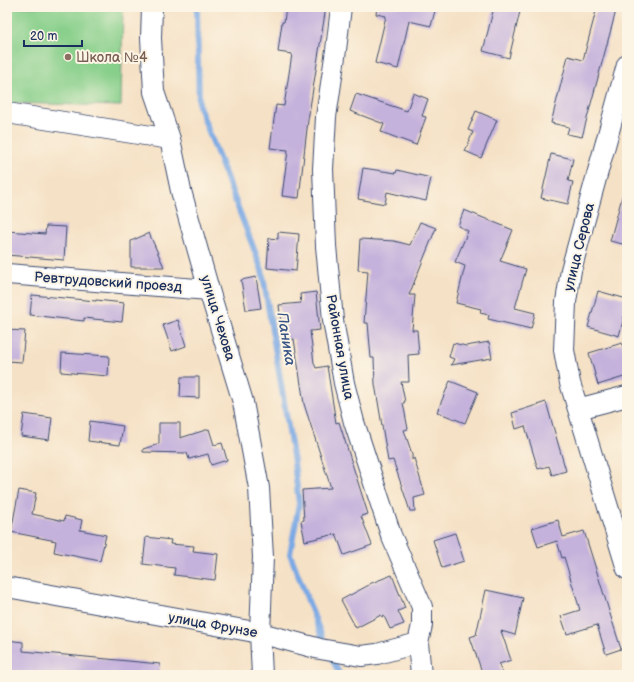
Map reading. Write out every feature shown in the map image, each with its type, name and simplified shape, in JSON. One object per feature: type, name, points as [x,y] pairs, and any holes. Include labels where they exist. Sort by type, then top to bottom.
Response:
[{"type":"street","name":"улица Чехова","points":[[152,7],[151,38],[154,92],[170,139],[181,191],[243,402],[259,488],[263,557],[260,633],[262,675]]},
{"type":"street","name":"Районная улица","points":[[341,7],[326,117],[323,169],[326,246],[333,320],[344,383],[354,422],[391,534],[422,608],[422,625],[418,643],[421,675]]},
{"type":"street","name":"улица Серова","points":[[627,65],[571,270],[566,302],[564,350],[570,383],[627,569]]},
{"type":"street","points":[[7,113],[170,139]]},
{"type":"street","name":"Ревтрудовский проезд","points":[[7,274],[209,290]]},
{"type":"street","points":[[578,409],[627,396]]},
{"type":"street","name":"улица Фрунзе","points":[[7,587],[260,633],[329,651],[361,656],[377,654],[418,643]]},
{"type":"green space","name":"Школа №4","points":[[7,7],[123,7],[121,106],[7,103]]},
{"type":"building","points":[[286,7],[326,7],[308,120],[299,198],[282,196],[288,150],[270,148],[276,105],[284,106],[292,54],[278,52],[282,22],[284,22]]},
{"type":"building","points":[[377,7],[436,7],[431,26],[409,21],[398,69],[375,63],[386,16],[376,14]]},
{"type":"building","points":[[494,7],[521,7],[509,58],[483,51]]},
{"type":"building","points":[[597,7],[617,7],[582,137],[567,134],[569,127],[551,123],[568,56],[583,60]]},
{"type":"building","points":[[413,93],[428,99],[422,116],[426,117],[416,145],[381,132],[384,124],[350,111],[356,94],[407,111]]},
{"type":"building","points":[[476,111],[497,120],[481,158],[465,151],[473,132],[468,130]]},
{"type":"building","points":[[551,154],[573,159],[568,181],[573,182],[568,204],[541,198]]},
{"type":"building","points":[[363,168],[396,173],[397,170],[431,178],[426,201],[387,192],[385,204],[358,199]]},
{"type":"building","points":[[622,197],[627,198],[627,245],[610,241]]},
{"type":"building","points":[[464,210],[513,230],[500,261],[526,269],[515,308],[535,313],[531,329],[488,319],[489,315],[480,313],[481,309],[456,303],[465,266],[455,262],[468,231],[458,226]]},
{"type":"building","points":[[420,222],[436,228],[409,295],[415,295],[412,330],[417,330],[419,354],[408,355],[409,382],[401,382],[408,429],[404,430],[412,454],[412,460],[414,458],[425,495],[414,498],[415,511],[410,511],[393,460],[388,461],[375,384],[374,358],[371,358],[368,323],[364,323],[368,271],[358,270],[360,239],[394,241],[410,245]]},
{"type":"building","points":[[46,226],[66,227],[64,260],[7,255],[7,231],[45,234]]},
{"type":"building","points":[[278,232],[299,234],[296,271],[267,268],[269,238],[278,239]]},
{"type":"building","points":[[149,233],[164,267],[131,267],[131,241]]},
{"type":"building","points":[[256,277],[261,308],[246,310],[241,280]]},
{"type":"building","points":[[598,291],[627,299],[627,306],[619,336],[588,327]]},
{"type":"building","points":[[316,292],[320,330],[310,331],[314,363],[316,368],[327,366],[336,423],[339,422],[368,514],[361,516],[372,545],[344,555],[336,534],[305,541],[301,521],[304,520],[302,490],[331,488],[304,404],[294,339],[283,340],[279,305],[301,303],[300,294]]},
{"type":"building","points":[[32,295],[124,303],[122,322],[84,318],[84,321],[30,315]]},
{"type":"building","points":[[178,320],[186,346],[172,351],[163,325]]},
{"type":"building","points":[[7,330],[25,331],[22,362],[7,361]]},
{"type":"building","points":[[489,342],[492,358],[451,365],[454,359],[449,357],[453,343],[466,346]]},
{"type":"building","points":[[622,343],[627,361],[627,376],[598,385],[589,353]]},
{"type":"building","points":[[62,353],[109,356],[108,376],[61,372]]},
{"type":"building","points":[[181,377],[199,377],[199,398],[180,397]]},
{"type":"building","points":[[450,381],[478,392],[465,423],[437,412]]},
{"type":"building","points":[[546,402],[566,471],[552,475],[549,466],[538,469],[525,426],[516,429],[512,413]]},
{"type":"building","points":[[24,414],[52,418],[49,440],[21,436]]},
{"type":"building","points":[[90,421],[123,426],[120,445],[88,441]]},
{"type":"building","points":[[159,423],[180,423],[180,438],[209,429],[214,445],[222,443],[227,460],[211,465],[208,454],[189,459],[187,453],[143,452],[143,449],[159,444]]},
{"type":"building","points":[[19,490],[36,493],[32,514],[64,521],[65,516],[82,520],[80,530],[106,535],[100,561],[54,552],[56,541],[11,532]]},
{"type":"building","points":[[558,520],[563,537],[584,531],[621,649],[606,654],[597,625],[567,634],[561,616],[580,610],[564,557],[562,558],[557,541],[538,547],[532,528]]},
{"type":"building","points":[[455,533],[464,561],[442,568],[433,540]]},
{"type":"building","points":[[146,537],[171,540],[170,544],[194,546],[193,551],[218,554],[215,580],[174,575],[175,568],[143,564]]},
{"type":"building","points":[[392,575],[405,608],[398,611],[404,624],[390,629],[384,616],[382,617],[381,615],[356,628],[341,600],[369,584]]},
{"type":"building","points":[[486,590],[523,598],[515,635],[501,631],[511,660],[499,664],[503,675],[483,675],[470,637],[476,635]]},
{"type":"building","points":[[7,640],[23,642],[23,651],[160,664],[159,675],[20,675],[20,673],[7,672]]},
{"type":"waterway","name":"Паника","points":[[197,7],[199,106],[262,270],[294,462],[299,504],[290,554],[325,645]]},
{"type":"waterway","name":"Паника","points":[[330,655],[340,675]]},
{"type":"place","name":"Школа №4","points":[[68,57]]}]
